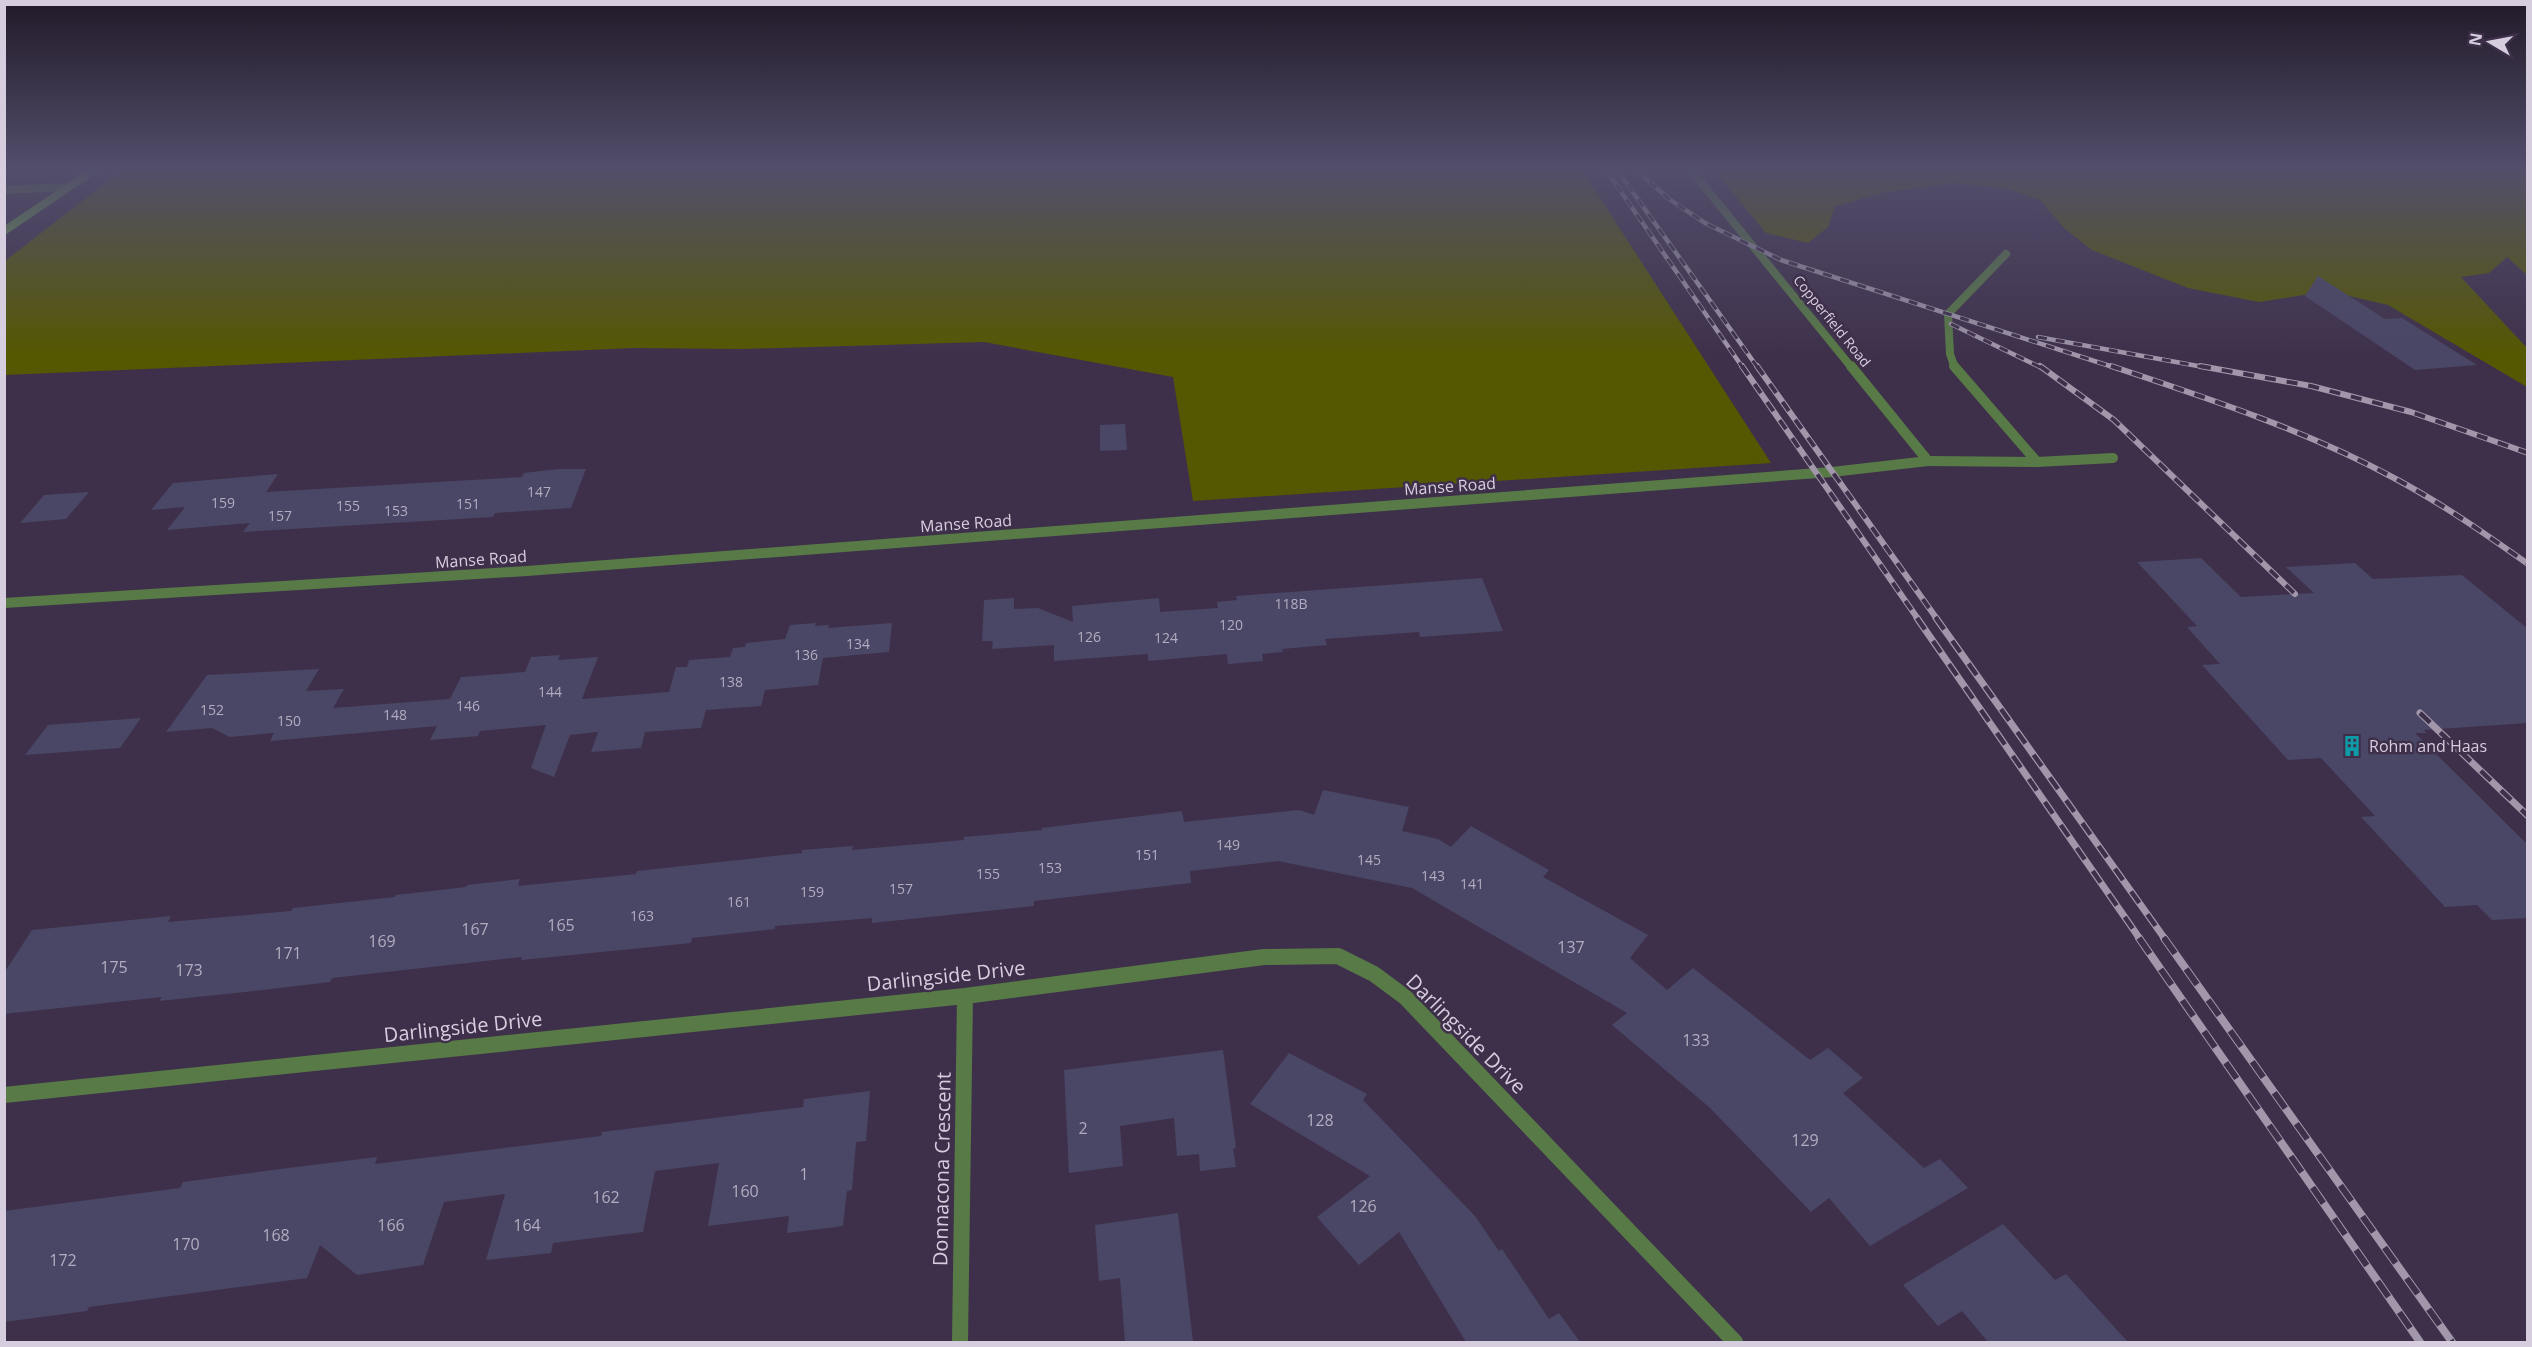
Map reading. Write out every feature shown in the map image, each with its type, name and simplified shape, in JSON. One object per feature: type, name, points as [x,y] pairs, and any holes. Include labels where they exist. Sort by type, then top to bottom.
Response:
[{"type":"street","name":"Copperfield Road","points":[[1742,233],[1928,461]]},
{"type":"street","points":[[2006,254],[1948,314],[1950,354],[1955,368],[2037,462]]},
{"type":"street","name":"Manse Road","points":[[4,603],[528,571],[1832,472],[1928,461],[2037,462],[2114,458]]},
{"type":"street","name":"Darlingside Drive","points":[[4,1095],[965,996],[1264,957],[1338,957],[1374,974],[1405,998],[1735,1342]]},
{"type":"street","name":"Donnacona Crescent","points":[[960,1342],[965,996]]},
{"type":"shaded area","points":[[41,233],[1623,233],[1771,463],[1193,501],[1173,377],[984,342],[741,349],[634,348],[5,375],[5,261]]},
{"type":"shaded area","points":[[1766,233],[1821,233],[1808,243]]},
{"type":"shaded area","points":[[2070,233],[2527,233],[2527,275],[2507,257],[2489,273],[2461,277],[2527,348],[2527,387],[2388,305],[2328,291],[2259,302],[2188,288],[2092,250]]},
{"type":"building","points":[[2318,276],[2385,319],[2402,318],[2477,365],[2415,370],[2305,296]]},
{"type":"building","points":[[1125,424],[1127,450],[1100,451],[1100,425]]},
{"type":"building","points":[[558,469],[586,469],[571,508],[495,513],[493,517],[243,532],[250,523],[167,530],[185,507],[151,510],[173,483],[278,474],[266,492],[522,477],[524,473]]},
{"type":"building","points":[[89,492],[66,519],[20,523],[44,495]]},
{"type":"building","name":"Rohm and Haas","points":[[2201,558],[2241,597],[2314,593],[2286,567],[2355,563],[2373,579],[2462,575],[2528,629],[2528,723],[2424,730],[2426,733],[2415,733],[2528,845],[2528,918],[2492,920],[2477,905],[2445,907],[2361,817],[2375,816],[2321,758],[2288,760],[2202,665],[2220,664],[2187,627],[2197,626],[2137,562]]},
{"type":"building","points":[[1482,578],[1503,631],[1420,637],[1419,632],[1325,639],[1327,645],[1282,649],[1283,652],[1262,654],[1263,661],[1228,664],[1227,654],[1148,661],[1148,654],[1054,661],[1054,645],[992,649],[993,641],[982,641],[984,600],[1014,598],[1014,609],[1038,608],[1073,622],[1072,606],[1159,598],[1160,612],[1218,608],[1217,602],[1237,600],[1236,596]]},
{"type":"building","points":[[816,623],[815,626],[829,625],[828,628],[892,623],[889,652],[823,658],[818,685],[765,690],[761,706],[706,710],[701,728],[645,732],[641,748],[591,752],[598,732],[570,735],[554,777],[531,768],[546,725],[480,731],[478,736],[430,740],[437,726],[270,741],[274,733],[230,737],[212,728],[166,732],[207,675],[319,669],[306,691],[344,689],[333,708],[450,699],[461,677],[525,672],[531,657],[560,655],[558,660],[598,657],[582,699],[669,692],[676,667],[687,667],[689,660],[730,657],[733,648],[745,647],[746,643],[785,639],[790,625]]},
{"type":"building","points":[[141,718],[120,748],[25,755],[48,725]]},
{"type":"building","points":[[1323,790],[1409,807],[1402,831],[1438,839],[1451,847],[1471,826],[1549,870],[1543,877],[1648,935],[1630,958],[1667,990],[1693,968],[1810,1060],[1828,1048],[1863,1078],[1843,1093],[1924,1168],[1940,1159],[1968,1188],[1870,1246],[1829,1198],[1811,1212],[1709,1107],[1612,1025],[1627,1013],[1412,888],[1278,861],[1190,871],[1191,883],[1034,901],[1034,906],[872,923],[872,918],[775,926],[775,929],[692,938],[691,943],[521,960],[522,957],[332,978],[330,982],[245,992],[159,1001],[162,997],[4,1014],[4,973],[32,930],[171,916],[168,922],[291,911],[293,908],[395,897],[396,895],[520,879],[518,886],[802,853],[802,850],[853,846],[852,850],[964,840],[964,837],[1042,830],[1042,828],[1182,811],[1184,822],[1299,810],[1314,815]]},
{"type":"building","points":[[1223,1050],[1236,1148],[1233,1149],[1236,1167],[1200,1171],[1199,1154],[1177,1156],[1174,1118],[1120,1126],[1123,1166],[1069,1173],[1064,1070]]},
{"type":"building","points":[[1289,1053],[1367,1094],[1363,1100],[1475,1216],[1499,1251],[1502,1249],[1549,1319],[1559,1313],[1580,1342],[1466,1342],[1399,1232],[1359,1265],[1317,1217],[1370,1176],[1250,1104]]},
{"type":"building","points":[[870,1091],[866,1141],[856,1142],[852,1190],[847,1191],[843,1226],[787,1233],[789,1216],[708,1226],[719,1163],[655,1171],[643,1232],[553,1243],[551,1253],[486,1260],[505,1194],[444,1202],[423,1265],[357,1275],[320,1245],[307,1278],[89,1307],[87,1311],[4,1322],[4,1211],[180,1188],[183,1182],[288,1168],[377,1157],[375,1164],[601,1136],[602,1132],[803,1107],[804,1099]]},
{"type":"building","points":[[1178,1213],[1193,1342],[1125,1342],[1120,1278],[1099,1281],[1095,1225]]},
{"type":"building","points":[[2003,1224],[2055,1280],[2066,1274],[2128,1342],[1988,1342],[1962,1311],[1938,1326],[1903,1285]]},
{"type":"railway","points":[[1649,233],[1743,368]]},
{"type":"railway","points":[[1662,233],[1758,368]]},
{"type":"railway","points":[[1725,233],[1781,260],[2116,368]]},
{"type":"railway","points":[[1951,324],[2042,368]]},
{"type":"railway","points":[[2038,337],[2209,368]]},
{"type":"railway","points":[[1742,366],[1918,619]]},
{"type":"railway","points":[[1757,366],[1937,619]]},
{"type":"railway","points":[[2040,366],[2114,420],[2295,594]]},
{"type":"railway","points":[[2111,366],[2255,416],[2360,461],[2429,498],[2528,564]]},
{"type":"railway","points":[[2200,366],[2311,386],[2411,412],[2528,453]]},
{"type":"railway","points":[[1917,618],[2140,939]]},
{"type":"railway","points":[[1936,618],[2165,939]]},
{"type":"railway","points":[[2420,713],[2528,816]]},
{"type":"railway","points":[[2139,938],[2420,1342]]},
{"type":"railway","points":[[2164,938],[2452,1342]]},
{"type":"place","name":"Rohm and Haas","points":[[2352,746]]}]
